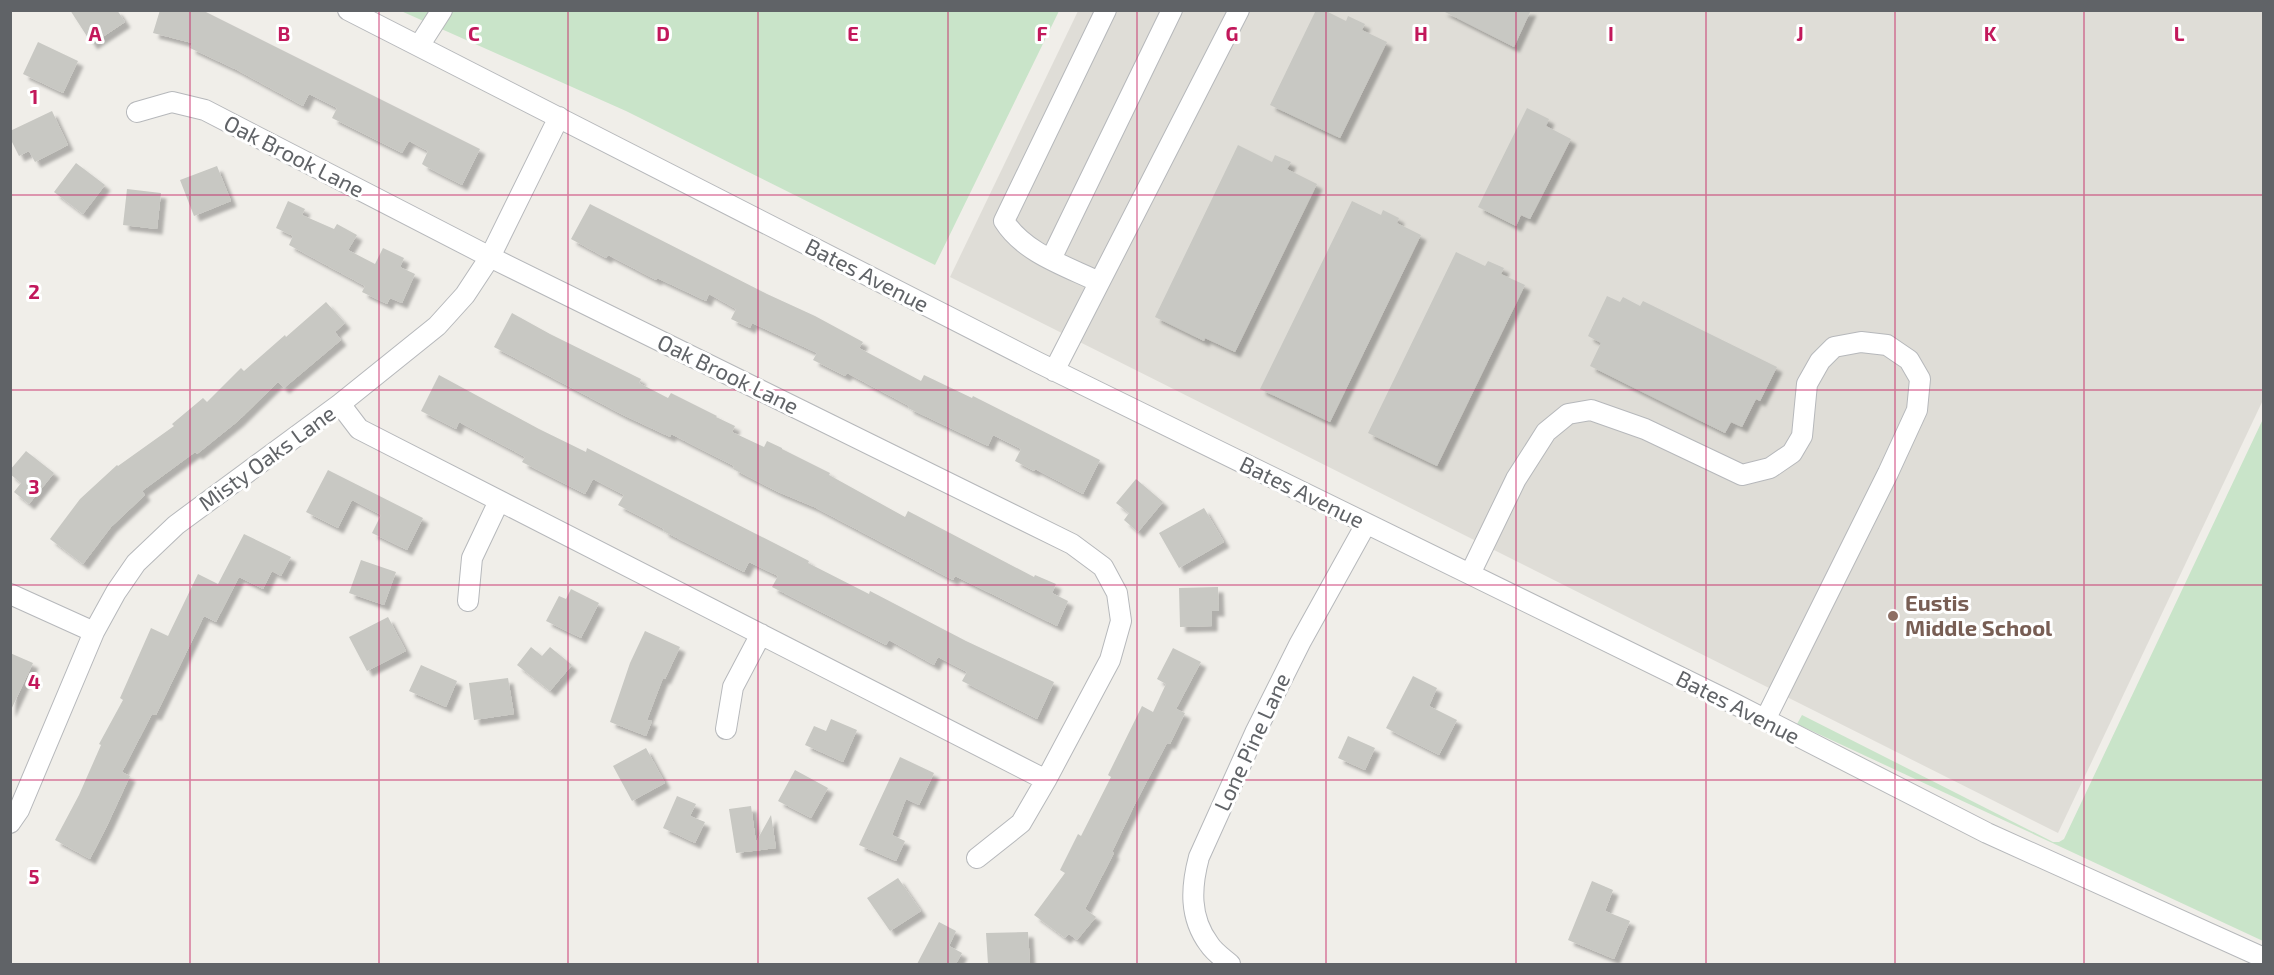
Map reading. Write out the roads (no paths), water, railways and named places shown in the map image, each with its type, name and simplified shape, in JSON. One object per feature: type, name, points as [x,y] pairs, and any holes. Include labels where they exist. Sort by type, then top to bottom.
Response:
[{"type":"street","name":"Bates Avenue","points":[[348,10],[1054,371],[1765,720],[1987,833],[2264,958]]},
{"type":"street","points":[[419,46],[442,10]]},
{"type":"street","points":[[1099,282],[1051,259],[1022,241],[1004,221],[1106,10]]},
{"type":"street","points":[[1051,259],[1172,10]]},
{"type":"street","points":[[1054,371],[1239,10]]},
{"type":"street","name":"Oak Brook Lane","points":[[137,112],[172,102],[205,110],[490,257],[1072,544],[1103,567],[1117,593],[1121,621],[1110,660],[1021,823],[977,858]]},
{"type":"street","name":"Misty Oaks Lane","points":[[10,823],[19,810],[94,632],[116,592],[136,563],[168,532],[340,404],[437,326],[465,295],[490,257],[559,117]]},
{"type":"street","points":[[1470,574],[1516,479],[1546,432],[1568,414],[1591,410],[1645,429],[1742,475],[1770,468],[1792,453],[1802,436],[1807,384],[1820,361],[1834,347],[1861,342],[1887,345],[1909,360],[1920,379],[1917,410],[1765,720]]},
{"type":"street","points":[[340,404],[359,429],[1046,780]]},
{"type":"street","points":[[468,601],[472,558],[499,501]]},
{"type":"street","name":"Lone Pine Lane","points":[[1230,964],[1209,945],[1197,922],[1192,904],[1194,878],[1199,857],[1255,733],[1300,643],[1366,524]]},
{"type":"street","points":[[10,594],[94,632]]},
{"type":"street","points":[[726,729],[733,687],[760,634]]},
{"type":"place","name":"Eustis Middle School","points":[[1893,616]]}]
